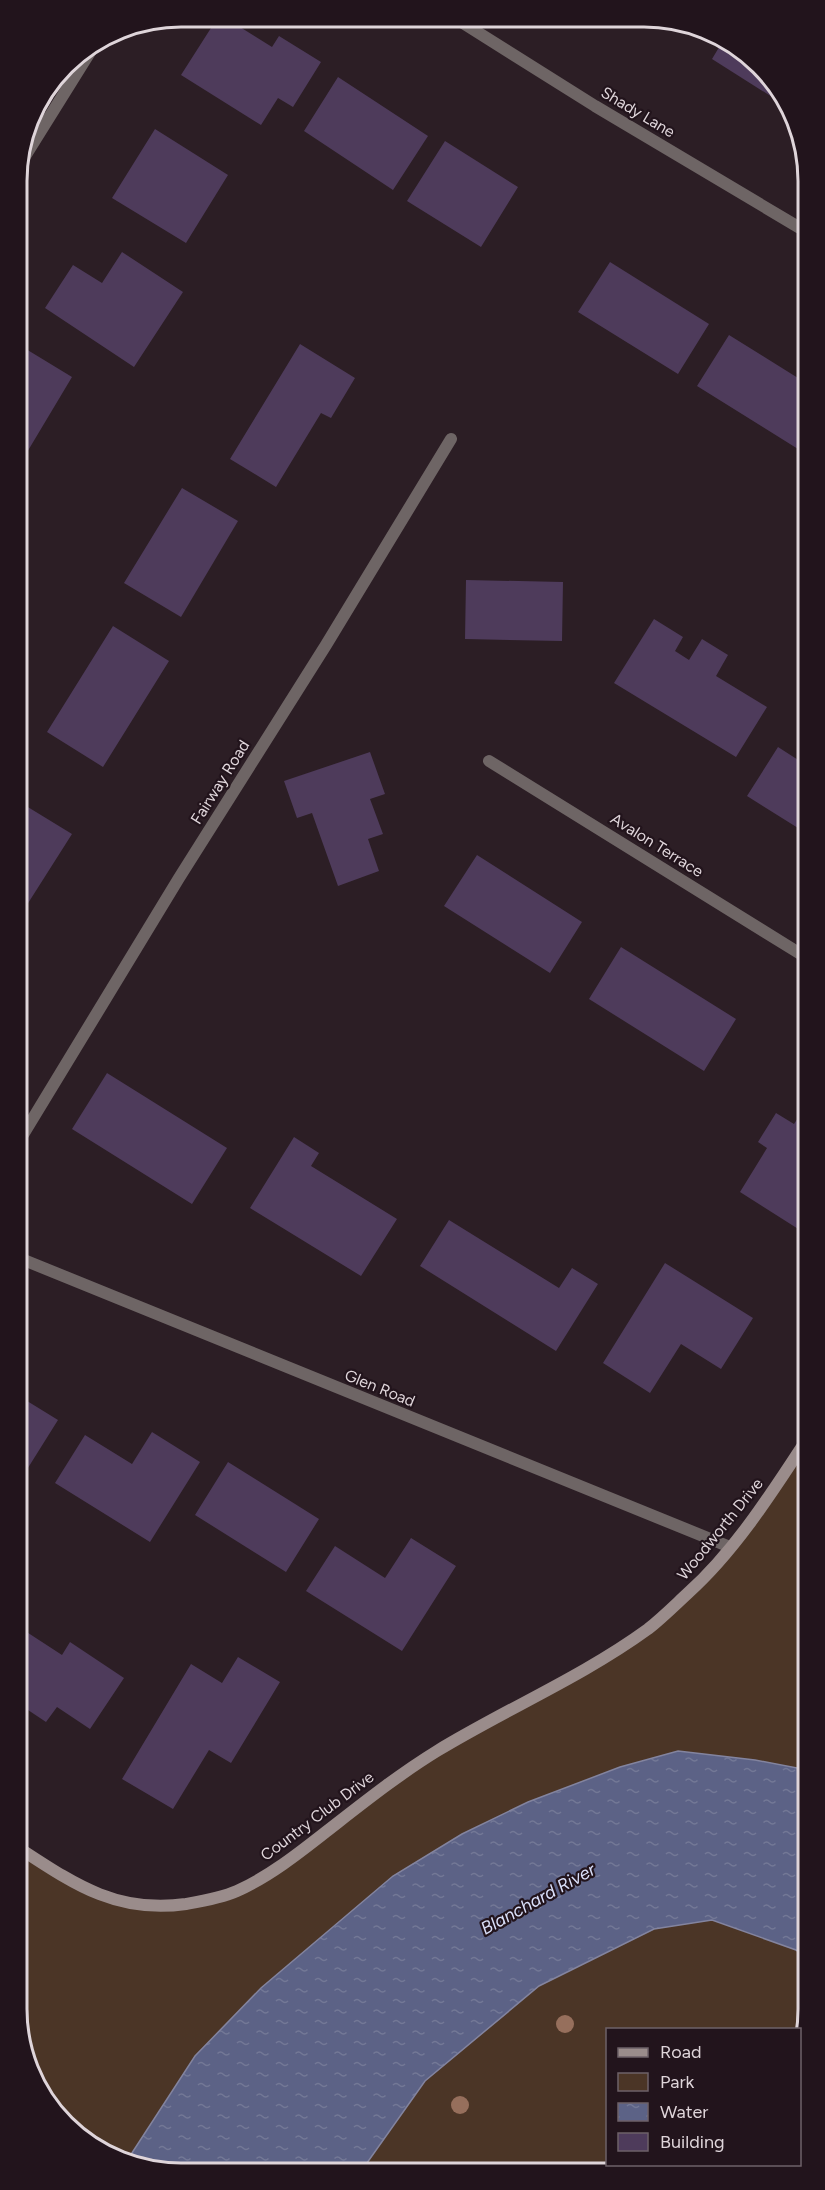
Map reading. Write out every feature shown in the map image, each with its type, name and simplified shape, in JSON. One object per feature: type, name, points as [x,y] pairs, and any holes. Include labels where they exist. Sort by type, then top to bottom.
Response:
[{"type":"street","name":"Shady Lane","points":[[469,27],[595,106],[798,227]]},
{"type":"street","points":[[31,147],[84,62]]},
{"type":"street","name":"Fairway Road","points":[[27,1128],[451,439]]},
{"type":"street","name":"Avalon Terrace","points":[[489,761],[798,951]]},
{"type":"street","name":"Glen Road","points":[[27,1261],[730,1547]]},
{"type":"street","name":"Woodworth Drive","points":[[523,1703],[603,1658],[649,1628],[691,1591],[730,1547],[780,1481],[798,1453]]},
{"type":"street","name":"Country Club Drive","points":[[27,1853],[74,1884],[99,1895],[126,1902],[154,1906],[183,1905],[210,1900],[237,1891],[286,1863],[393,1780],[438,1750],[523,1703]]},
{"type":"green space","points":[[798,1451],[797,2028],[606,2028],[606,2163],[161,2162],[132,2155],[113,2147],[80,2125],[59,2103],[39,2068],[28,2029],[27,1853],[73,1884],[154,1906],[237,1891],[393,1780],[603,1658],[691,1591]]},
{"type":"water","name":"Blanchard River","points":[[678,1751],[755,1760],[798,1768],[798,1952],[712,1920],[654,1929],[539,1986],[425,2081],[367,2163],[181,2163],[161,2162],[131,2155],[195,2056],[261,1988],[393,1876],[462,1834],[528,1802],[620,1767]]},
{"type":"building","points":[[212,27],[240,27],[272,47],[279,36],[321,62],[293,107],[278,98],[261,125],[181,75]]},
{"type":"building","points":[[719,47],[729,53],[760,80],[773,97],[712,59]]},
{"type":"building","points":[[338,77],[428,136],[393,190],[304,131]]},
{"type":"building","points":[[155,129],[228,175],[186,243],[112,198]]},
{"type":"building","points":[[445,141],[518,187],[481,247],[407,201]]},
{"type":"building","points":[[122,252],[183,292],[134,367],[45,308],[73,265],[102,283]]},
{"type":"building","points":[[610,262],[709,324],[678,374],[578,312]]},
{"type":"building","points":[[729,335],[798,378],[798,449],[697,386]]},
{"type":"building","points":[[300,344],[355,378],[331,418],[321,413],[276,487],[230,459]]},
{"type":"building","points":[[27,350],[72,377],[27,452]]},
{"type":"building","points":[[182,488],[238,521],[181,617],[124,583]]},
{"type":"building","points":[[466,580],[563,582],[562,641],[465,639]]},
{"type":"building","points":[[654,619],[683,637],[675,651],[689,660],[702,639],[728,655],[716,676],[767,707],[736,757],[614,683]]},
{"type":"building","points":[[113,626],[169,661],[103,767],[47,732]]},
{"type":"building","points":[[778,747],[798,760],[798,828],[747,796]]},
{"type":"building","points":[[370,752],[385,794],[370,799],[383,834],[368,839],[379,871],[338,886],[312,813],[297,818],[284,781]]},
{"type":"building","points":[[27,806],[72,834],[27,905]]},
{"type":"building","points":[[477,855],[582,922],[550,973],[444,906]]},
{"type":"building","points":[[621,947],[736,1019],[704,1071],[589,999]]},
{"type":"building","points":[[107,1073],[227,1148],[192,1204],[72,1129]]},
{"type":"building","points":[[776,1113],[794,1124],[798,1118],[798,1229],[740,1192],[767,1148],[758,1142]]},
{"type":"building","points":[[294,1137],[319,1153],[311,1166],[397,1219],[361,1276],[250,1208]]},
{"type":"building","points":[[449,1220],[559,1288],[572,1268],[598,1284],[556,1351],[420,1266]]},
{"type":"building","points":[[665,1263],[753,1318],[721,1369],[681,1344],[650,1393],[603,1363]]},
{"type":"building","points":[[27,1401],[58,1420],[27,1469]]},
{"type":"building","points":[[152,1432],[200,1462],[150,1542],[55,1483],[85,1435],[132,1464]]},
{"type":"building","points":[[228,1462],[319,1519],[286,1572],[195,1515]]},
{"type":"building","points":[[411,1538],[456,1566],[402,1651],[306,1591],[335,1546],[385,1578]]},
{"type":"building","points":[[27,1632],[62,1655],[70,1642],[124,1678],[90,1729],[57,1707],[46,1722],[27,1709]]},
{"type":"building","points":[[238,1657],[280,1682],[231,1763],[209,1750],[173,1809],[122,1779],[191,1664],[222,1683]]}]
